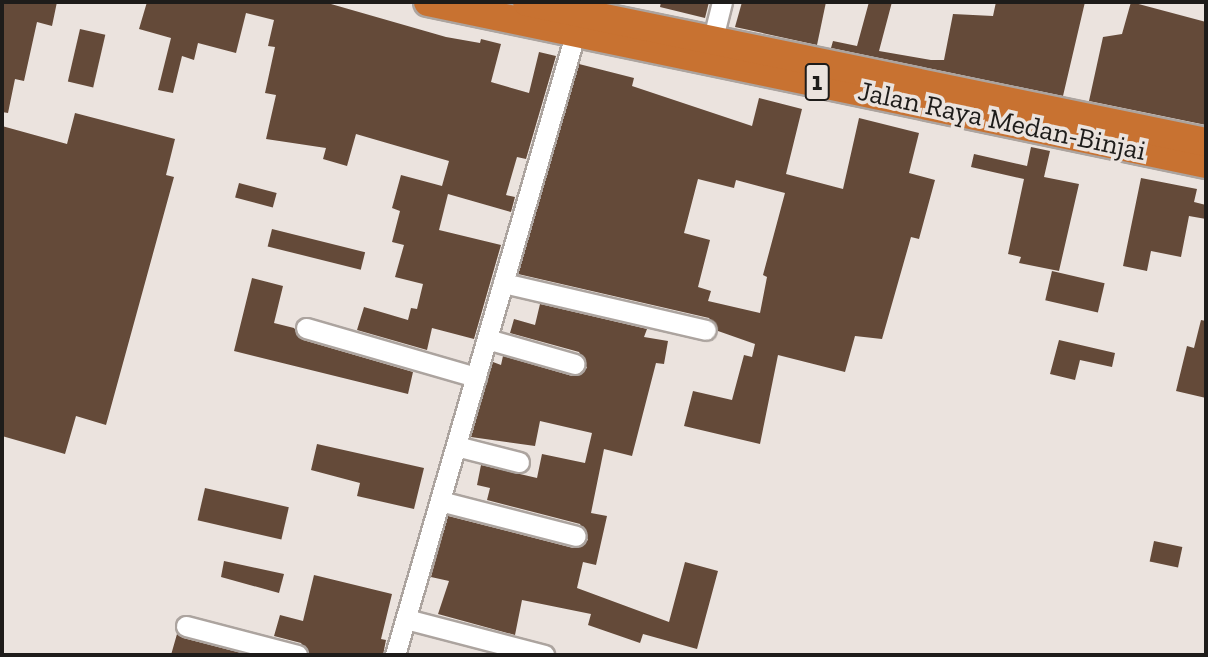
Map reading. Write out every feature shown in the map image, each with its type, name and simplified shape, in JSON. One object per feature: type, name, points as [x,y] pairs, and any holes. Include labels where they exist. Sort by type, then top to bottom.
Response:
[{"type":"highway","name":"Jalan Raya Medan-Binjai","points":[[428,2],[713,38],[1206,142]]},
{"type":"highway","name":"Jalan Raya Medan-Binjai","points":[[527,2],[578,22],[1206,164]]},
{"type":"street","points":[[713,38],[722,2]]},
{"type":"street","points":[[395,655],[578,22]]},
{"type":"street","points":[[503,283],[706,330]]},
{"type":"street","points":[[306,328],[476,377]]},
{"type":"street","points":[[487,339],[575,364]]},
{"type":"street","points":[[456,446],[519,462]]},
{"type":"street","points":[[440,501],[576,536]]},
{"type":"street","points":[[405,619],[544,655]]},
{"type":"street","points":[[186,626],[297,655]]},
{"type":"building","points":[[2,2],[57,2],[52,26],[37,22],[24,81],[15,79],[8,113],[2,112]]},
{"type":"building","points":[[147,2],[324,2],[446,37],[480,43],[481,39],[501,44],[491,82],[529,93],[539,52],[556,56],[526,159],[517,157],[506,195],[515,197],[511,212],[448,194],[439,230],[501,245],[474,339],[432,328],[427,350],[357,330],[364,307],[408,320],[411,308],[417,309],[423,284],[395,277],[404,245],[392,242],[400,211],[392,208],[401,175],[442,186],[449,161],[356,134],[347,166],[323,159],[326,148],[266,139],[276,95],[265,93],[275,47],[268,46],[274,20],[246,13],[236,53],[198,43],[194,60],[182,56],[173,93],[158,90],[171,38],[139,29]]},
{"type":"building","points":[[661,2],[709,2],[705,18],[660,7]]},
{"type":"building","points":[[742,2],[826,2],[817,45],[735,27]]},
{"type":"building","points":[[869,2],[892,2],[879,51],[944,60],[953,14],[993,16],[996,2],[1085,2],[1063,96],[831,48],[833,41],[857,46]]},
{"type":"building","points":[[1131,2],[1206,22],[1206,125],[1089,101],[1103,37],[1122,34]]},
{"type":"building","points":[[80,29],[105,35],[93,87],[68,82]]},
{"type":"building","points":[[579,64],[634,78],[632,86],[752,126],[759,98],[802,109],[786,174],[843,189],[859,118],[919,133],[909,173],[935,180],[919,239],[911,237],[882,339],[855,336],[845,372],[778,355],[760,444],[684,426],[693,391],[732,400],[744,355],[752,357],[755,344],[718,331],[709,318],[518,274]],"holes":[[[698,179],[734,188],[736,180],[785,193],[763,275],[767,277],[760,313],[708,301],[711,291],[698,287],[710,240],[684,233]]]},
{"type":"building","points":[[75,113],[175,139],[166,175],[174,177],[106,425],[76,416],[65,454],[2,436],[2,126],[67,144]]},
{"type":"building","points":[[1031,147],[1050,151],[1044,177],[1079,184],[1059,271],[1019,263],[1021,257],[1008,254],[1024,179],[971,167],[974,154],[1027,166]]},
{"type":"building","points":[[1141,178],[1197,189],[1194,202],[1206,205],[1206,219],[1189,216],[1181,257],[1151,251],[1147,271],[1123,266]]},
{"type":"building","points":[[239,183],[277,193],[273,208],[235,197]]},
{"type":"building","points":[[272,229],[365,252],[361,270],[268,246]]},
{"type":"building","points":[[1052,271],[1105,283],[1098,312],[1045,300]]},
{"type":"building","points":[[252,278],[283,286],[274,323],[294,328],[303,340],[413,372],[408,394],[234,351]]},
{"type":"building","points":[[540,304],[647,329],[644,337],[668,341],[664,364],[656,363],[632,456],[604,449],[591,513],[607,516],[596,565],[583,562],[577,588],[669,622],[685,562],[718,571],[697,649],[643,634],[640,643],[588,625],[591,614],[522,600],[515,635],[438,614],[449,581],[431,577],[448,516],[573,548],[588,540],[580,524],[487,500],[490,488],[477,485],[481,465],[537,478],[542,454],[585,463],[592,433],[540,421],[535,446],[471,437],[493,362],[501,365],[503,356],[572,376],[587,368],[579,352],[510,333],[514,319],[535,325]]},
{"type":"building","points":[[1201,320],[1206,321],[1206,398],[1176,391],[1187,346],[1194,348]]},
{"type":"building","points":[[1059,340],[1115,353],[1112,367],[1080,360],[1075,380],[1050,374]]},
{"type":"building","points":[[317,444],[424,468],[414,509],[357,496],[360,483],[311,470]]},
{"type":"building","points":[[205,488],[289,507],[281,540],[198,520]]},
{"type":"building","points":[[1154,541],[1182,547],[1178,568],[1150,562]]},
{"type":"building","points":[[224,561],[284,574],[279,593],[221,577]]},
{"type":"building","points":[[314,575],[392,594],[381,639],[386,640],[383,655],[309,655],[301,643],[274,636],[280,615],[303,621]]},
{"type":"building","points":[[177,634],[183,638],[249,655],[171,655]]}]
